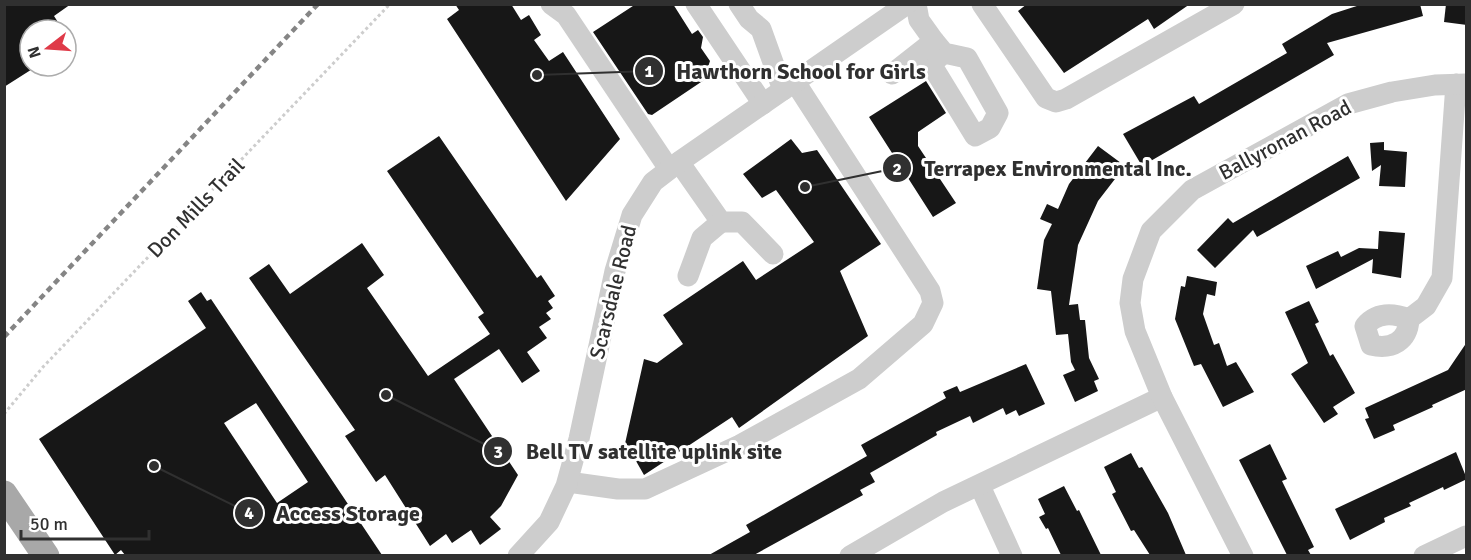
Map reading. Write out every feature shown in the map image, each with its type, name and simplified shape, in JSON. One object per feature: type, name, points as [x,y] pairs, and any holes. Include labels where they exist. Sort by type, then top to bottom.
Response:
[{"type":"main road","points":[[4,494],[46,555]]},
{"type":"street","points":[[551,4],[566,15],[674,165],[721,222]]},
{"type":"street","points":[[696,4],[763,104]]},
{"type":"street","points":[[568,482],[618,489],[645,489],[740,445],[859,378],[923,324],[933,303],[930,291],[789,86],[761,29],[749,19],[739,4]]},
{"type":"street","name":"Scarsdale Road","points":[[518,555],[549,522],[568,482],[613,280],[628,225],[647,189],[674,165],[907,4]]},
{"type":"street","points":[[892,74],[939,47],[919,20],[916,4]]},
{"type":"street","points":[[982,4],[1046,98],[1056,102],[1066,99],[1234,4]]},
{"type":"street","points":[[1409,318],[1426,306],[1442,278],[1461,84]]},
{"type":"street","name":"Ballyronan Road","points":[[1243,555],[1161,397],[1135,331],[1130,303],[1140,255],[1151,231],[1192,190],[1348,104],[1392,92],[1461,84]]},
{"type":"street","points":[[688,276],[702,238],[721,222],[742,222],[773,254]]},
{"type":"street","points":[[850,555],[943,502],[1161,397]]},
{"type":"street","points":[[980,486],[1012,555]]},
{"type":"street","points":[[4,504],[40,555]]},
{"type":"street","points":[[1424,555],[1467,536]]},
{"type":"path","name":"Don Mills Trail","points":[[4,414],[43,367],[390,4]]},
{"type":"building","points":[[4,4],[71,4],[54,16],[55,18],[18,18],[18,78],[4,87]]},
{"type":"building","points":[[455,4],[511,4],[521,20],[529,15],[541,35],[534,40],[549,61],[563,52],[620,139],[566,201],[447,19],[459,10]]},
{"type":"building","points":[[636,4],[673,4],[692,34],[698,30],[703,37],[701,48],[710,61],[708,67],[710,76],[652,115],[648,114],[593,32]]},
{"type":"building","points":[[1027,4],[1190,4],[1154,29],[1148,19],[1064,73],[1018,11]]},
{"type":"building","points":[[1363,4],[1420,4],[1423,16],[1327,43],[1334,55],[1142,166],[1123,134],[1194,96],[1199,104],[1287,53],[1282,44],[1332,14]]},
{"type":"building","points":[[1446,4],[1467,4],[1467,25],[1444,22]]},
{"type":"building","points":[[926,81],[946,113],[918,132],[918,146],[956,203],[933,217],[869,117]]},
{"type":"building","points":[[439,136],[537,278],[541,275],[555,296],[548,301],[553,308],[546,313],[551,319],[539,327],[547,338],[527,352],[540,371],[522,383],[499,349],[454,379],[518,475],[501,506],[490,517],[501,529],[480,545],[471,530],[452,543],[446,534],[430,546],[385,475],[376,482],[345,436],[355,430],[249,278],[269,264],[290,294],[362,243],[384,275],[367,288],[428,376],[490,334],[478,317],[484,313],[387,171]]},
{"type":"building","points":[[791,139],[802,153],[817,150],[881,244],[840,271],[868,336],[739,428],[732,417],[644,475],[636,461],[622,457],[644,359],[657,363],[683,344],[663,315],[743,261],[756,280],[814,242],[776,190],[762,198],[743,174]]},
{"type":"building","points":[[1384,142],[1384,150],[1407,152],[1405,187],[1379,186],[1381,165],[1372,171],[1370,143]]},
{"type":"building","points":[[1098,146],[1125,166],[1098,201],[1078,245],[1069,305],[1078,304],[1080,320],[1085,320],[1089,358],[1099,379],[1094,381],[1098,391],[1075,402],[1063,375],[1075,370],[1071,362],[1068,334],[1056,335],[1051,291],[1037,289],[1044,240],[1052,224],[1040,219],[1047,204],[1058,209],[1069,184]]},
{"type":"building","points":[[1348,156],[1360,178],[1257,237],[1253,230],[1215,268],[1197,250],[1228,218],[1233,223]]},
{"type":"building","points":[[1379,231],[1405,233],[1401,278],[1372,273],[1373,259],[1316,289],[1306,266],[1338,251],[1341,257],[1359,248],[1378,249]]},
{"type":"building","points":[[1187,276],[1217,282],[1215,296],[1207,294],[1203,314],[1214,345],[1219,343],[1227,366],[1236,362],[1254,392],[1223,407],[1201,364],[1194,366],[1175,319],[1181,286],[1185,287]]},
{"type":"building","points":[[201,292],[207,301],[211,299],[382,555],[125,555],[121,550],[115,555],[39,439],[206,328],[188,301]],"holes":[[[256,403],[308,482],[277,503],[224,423]]]},
{"type":"building","points":[[1309,301],[1319,322],[1315,324],[1330,356],[1333,354],[1355,393],[1333,407],[1338,414],[1324,423],[1291,374],[1308,363],[1285,312]]},
{"type":"building","points":[[1467,342],[1467,389],[1393,425],[1395,430],[1374,439],[1365,419],[1369,418],[1365,408],[1448,370]]},
{"type":"building","points":[[1026,364],[1045,404],[1019,416],[1016,410],[1006,415],[1003,408],[973,423],[970,416],[936,432],[937,435],[870,473],[875,482],[860,490],[863,495],[754,555],[709,555],[750,532],[746,525],[867,456],[861,445],[946,398],[943,392],[957,386],[960,392]]},
{"type":"building","points":[[1270,444],[1287,479],[1282,481],[1314,547],[1308,550],[1311,555],[1287,555],[1239,460]]},
{"type":"building","points":[[1456,452],[1467,479],[1409,503],[1411,506],[1384,518],[1385,522],[1350,540],[1335,509]]},
{"type":"building","points":[[1131,453],[1139,468],[1142,467],[1168,513],[1186,555],[1150,555],[1134,530],[1131,531],[1112,494],[1116,492],[1104,467]]},
{"type":"building","points":[[1064,486],[1077,511],[1079,510],[1101,555],[1061,555],[1048,528],[1046,529],[1039,517],[1045,514],[1038,499]]},
{"type":"railway","points":[[4,337],[318,4]]},
{"type":"place","name":"Hawthorn School for Girls","points":[[537,75]]},
{"type":"place","name":"Terrapex Environmental Inc.","points":[[805,187]]},
{"type":"place","name":"Bell TV satellite uplink site","points":[[386,395]]},
{"type":"place","name":"Access Storage","points":[[154,466]]}]
